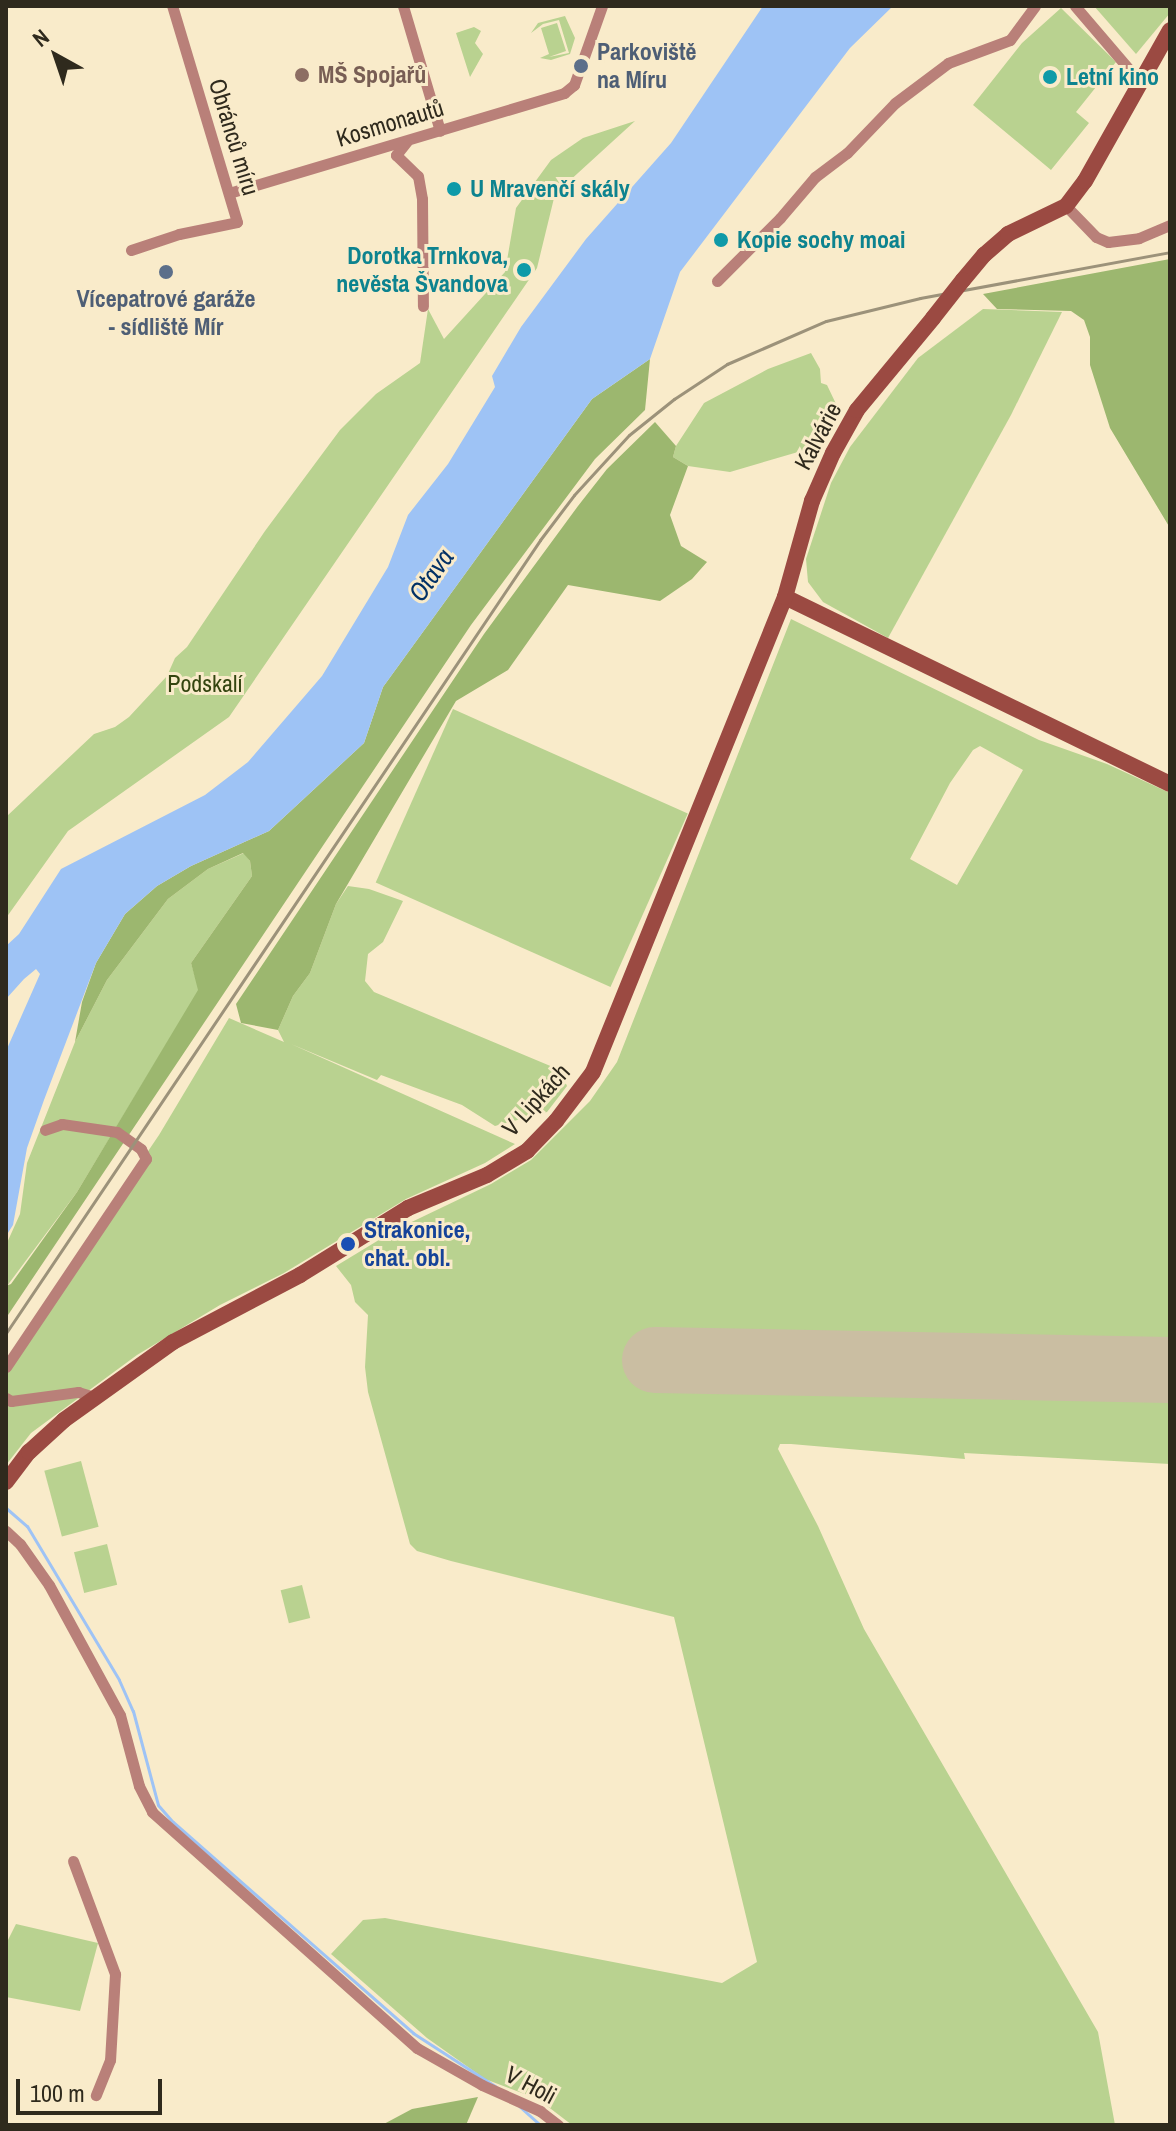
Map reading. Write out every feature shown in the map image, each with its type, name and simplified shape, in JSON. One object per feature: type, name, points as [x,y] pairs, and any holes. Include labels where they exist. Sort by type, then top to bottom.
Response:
[{"type":"street","name":"Obránců míru","points":[[131,250],[179,234],[237,222],[172,6]]},
{"type":"street","points":[[403,6],[440,131]]},
{"type":"street","name":"Kosmonautů","points":[[229,193],[564,93],[574,85],[602,6]]},
{"type":"street","points":[[717,281],[780,218],[815,177],[847,153],[895,103],[948,63],[1010,40],[1035,6]]},
{"type":"street","points":[[1075,6],[1139,81]]},
{"type":"street","points":[[1170,30],[1085,181],[1066,206],[1096,237],[1108,242],[1139,238],[1170,225]]},
{"type":"street","points":[[407,141],[396,155],[418,176],[422,199],[423,306]]},
{"type":"street","name":"Kalvárie","points":[[785,597],[812,501],[833,453],[857,410],[984,255],[1008,234],[1066,206]]},
{"type":"street","points":[[785,597],[1170,784]]},
{"type":"street","name":"V Lipkách","points":[[6,1482],[29,1452],[94,1397],[173,1342],[300,1275],[408,1208],[487,1175],[527,1151],[556,1121],[593,1072],[785,597]]},
{"type":"street","points":[[6,1367],[146,1159],[141,1149],[117,1132],[62,1124],[45,1130]]},
{"type":"street","points":[[6,1398],[11,1401],[78,1392],[94,1397]]},
{"type":"street","name":"V Holi","points":[[6,1531],[49,1585],[120,1715],[139,1786],[152,1812],[417,2048],[482,2085],[540,2111],[558,2125]]},
{"type":"street","points":[[73,1861],[115,1974],[110,2060],[96,2095]]},
{"type":"green space","points":[[1094,6],[1164,6],[1170,8],[1170,13],[1136,54]]},
{"type":"green space","points":[[1061,8],[1116,62],[1076,112],[1089,123],[1051,170],[973,105],[1022,43]]},
{"type":"green space","points":[[565,16],[575,38],[570,54],[551,60],[540,58],[549,54],[541,28],[557,23],[566,51],[549,57],[569,53],[559,20],[543,24],[531,33],[538,23]]},
{"type":"green space","points":[[474,27],[481,31],[475,43],[483,54],[470,77],[456,33]]},
{"type":"green space","name":"Podskalí","points":[[635,121],[555,194],[537,268],[229,717],[68,831],[6,918],[6,817],[94,734],[115,727],[129,717],[167,676],[175,658],[187,647],[265,531],[340,430],[376,394],[420,363],[428,309],[444,339],[505,272],[516,208],[551,160],[583,138]]},
{"type":"green space","points":[[1170,259],[1170,528],[1110,428],[1090,365],[1090,337],[1084,320],[1071,311],[997,309],[983,294]]},
{"type":"green space","points":[[983,309],[1062,312],[1011,415],[888,638],[823,602],[808,582],[806,559],[831,483],[850,447],[918,358]]},
{"type":"green space","points":[[811,353],[820,369],[821,383],[827,385],[837,406],[822,445],[730,472],[688,466],[673,457],[676,446],[704,403],[768,369]]},
{"type":"green space","points":[[650,359],[645,410],[595,459],[471,625],[6,1318],[6,1286],[11,1284],[77,1192],[198,990],[191,963],[252,876],[250,861],[243,853],[208,869],[168,899],[107,980],[75,1042],[82,1002],[96,963],[125,914],[157,886],[191,866],[269,831],[364,743],[383,687],[592,399]]},
{"type":"green space","points":[[655,422],[676,446],[673,457],[688,466],[670,515],[681,546],[707,562],[692,579],[660,601],[568,585],[508,670],[456,701],[336,904],[310,973],[293,996],[278,1030],[241,1023],[236,1004],[484,634],[607,469]]},
{"type":"green space","points":[[791,619],[1039,740],[1107,764],[1170,793],[1170,1464],[964,1453],[965,1459],[791,1444],[780,1444],[778,1449],[818,1526],[864,1629],[1098,2032],[1115,2125],[572,2125],[538,2099],[485,2079],[427,2038],[331,1954],[363,1920],[385,1918],[722,1983],[757,1962],[674,1617],[451,1561],[417,1551],[410,1544],[368,1392],[365,1367],[368,1315],[355,1302],[351,1285],[336,1266],[397,1229],[491,1184],[531,1160],[590,1101],[617,1062]],"holes":[[[980,746],[1023,770],[957,885],[910,859],[950,783],[973,750]]]},
{"type":"green space","points":[[453,709],[688,814],[611,987],[376,883]]},
{"type":"green space","points":[[244,853],[250,861],[252,876],[191,963],[199,990],[77,1192],[7,1286],[6,1245],[20,1214],[27,1163],[75,1042],[107,980],[168,899],[208,869]]},
{"type":"green space","points":[[348,886],[369,889],[403,901],[383,942],[368,954],[365,981],[374,992],[560,1070],[567,1086],[547,1112],[495,1126],[462,1105],[381,1075],[377,1080],[291,1044],[515,1144],[485,1163],[406,1199],[284,1273],[220,1305],[137,1355],[31,1433],[6,1465],[6,1361],[159,1135],[229,1018],[284,1042],[278,1030],[293,996],[310,973],[336,904]]},
{"type":"green space","points":[[81,1461],[99,1527],[62,1537],[44,1471]]},
{"type":"green space","points":[[107,1544],[117,1585],[84,1593],[74,1552]]},
{"type":"green space","points":[[302,1585],[310,1618],[289,1623],[281,1590]]},
{"type":"green space","points":[[16,1924],[98,1943],[80,2011],[6,1997],[6,1944]]},
{"type":"green space","points":[[478,2097],[466,2125],[382,2125],[412,2109]]},
{"type":"water","name":"Otava","points":[[763,6],[893,6],[850,48],[680,272],[650,359],[592,399],[383,687],[364,743],[269,831],[191,866],[157,886],[125,914],[96,963],[44,1100],[27,1148],[13,1225],[6,1236],[6,1051],[40,974],[36,969],[6,999],[6,946],[19,934],[61,869],[205,795],[248,762],[322,676],[388,567],[408,515],[448,464],[495,387],[492,376],[521,327],[586,239],[671,143]]},
{"type":"waterway","points":[[6,1508],[27,1526],[119,1680],[133,1711],[158,1805],[173,1822],[413,2033],[495,2086]]},
{"type":"waterway","points":[[519,2106],[540,2125]]},
{"type":"runway","points":[[655,1360],[1170,1370]]},
{"type":"railway","points":[[6,1333],[540,540],[574,495],[629,435],[674,399],[727,364],[826,321],[920,298],[1170,252]]},
{"type":"place","name":"Parkoviště na Míru","points":[[581,66]]},
{"type":"place","name":"MŠ Spojařů","points":[[302,75]]},
{"type":"place","name":"Letní kino","points":[[1050,77]]},
{"type":"place","name":"U Mravenčí skály","points":[[454,189]]},
{"type":"place","name":"Kopie sochy moai","points":[[721,240]]},
{"type":"place","name":"Dorotka Trnkova, nevěsta Švandova","points":[[524,270]]},
{"type":"place","name":"Vícepatrové garáže - sídliště Mír","points":[[166,272]]},
{"type":"place","name":"Strakonice, chat. obl.","points":[[348,1244]]}]
